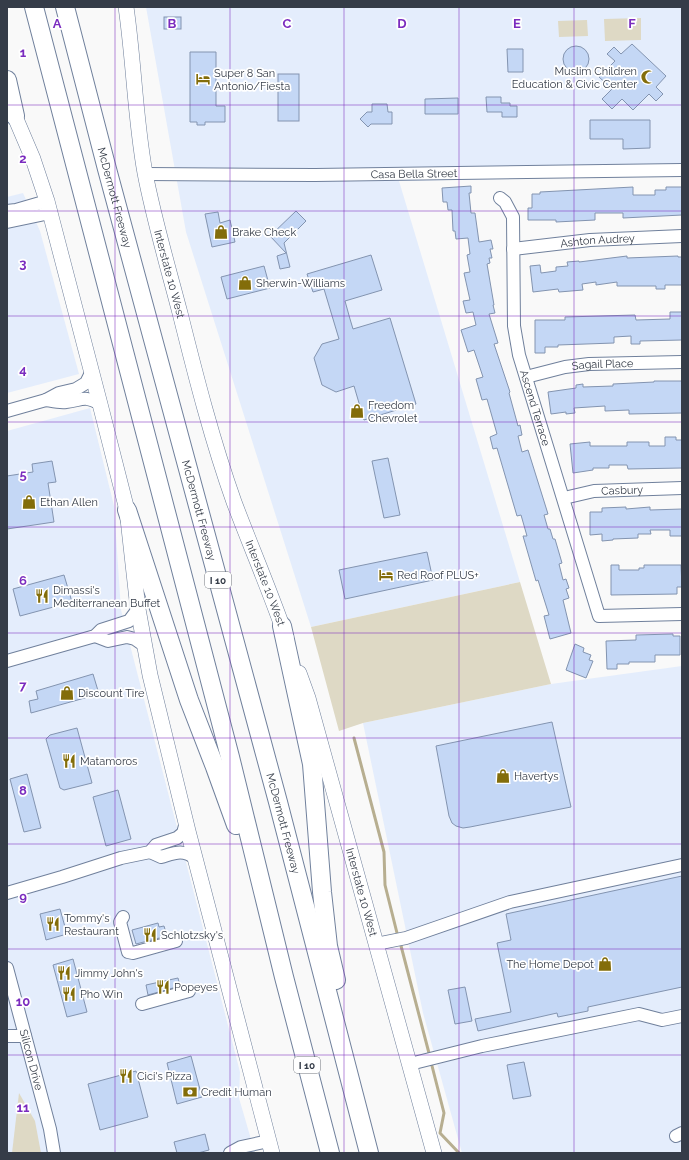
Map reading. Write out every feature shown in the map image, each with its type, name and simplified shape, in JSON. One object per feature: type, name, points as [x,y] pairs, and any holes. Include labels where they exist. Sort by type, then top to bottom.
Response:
[{"type":"highway","name":"I 10","points":[[34,7],[230,757],[284,977],[330,1153]]},
{"type":"highway","name":"McDermott Freeway","points":[[65,7],[109,177],[278,802],[370,1153]]},
{"type":"highway","points":[[7,80],[15,116]]},
{"type":"highway","points":[[127,510],[189,700],[234,820],[284,977]]},
{"type":"highway","points":[[282,626],[312,764],[322,892],[328,946],[339,996],[352,1041],[370,1153]]},
{"type":"main road","name":"Interstate 10 West","points":[[126,7],[131,39],[134,93],[146,174],[204,407],[234,502],[308,698],[434,1153]]},
{"type":"main road","points":[[7,99],[33,159],[49,207],[127,510],[138,609],[150,675],[195,858],[270,1147]]},
{"type":"street","name":"Casa Bella Street","points":[[146,174],[323,175],[682,170]]},
{"type":"street","name":"Ascend Terrace","points":[[500,198],[506,202],[513,217],[514,333],[526,378],[599,616],[682,614]]},
{"type":"street","points":[[7,212],[49,207]]},
{"type":"street","points":[[7,222],[49,207]]},
{"type":"street","name":"Ashton Audrey","points":[[513,249],[590,240],[682,236]]},
{"type":"street","name":"Sagail Place","points":[[526,378],[565,367],[589,364],[682,362]]},
{"type":"street","points":[[7,411],[46,400],[59,393],[76,389],[86,383],[92,371]]},
{"type":"street","points":[[46,400],[65,402],[82,398],[91,399],[100,404]]},
{"type":"street","name":"Casbury","points":[[564,498],[586,492],[611,489],[682,488]]},
{"type":"street","points":[[7,661],[95,636],[101,630],[129,621],[138,609]]},
{"type":"street","points":[[95,636],[108,641],[127,637],[135,639],[145,646]]},
{"type":"street","points":[[150,852],[156,845],[177,838],[182,834],[186,822]]},
{"type":"street","points":[[7,892],[62,877],[121,858],[150,852],[161,857],[177,852],[183,852],[195,858]]},
{"type":"street","points":[[376,944],[406,938],[510,902],[682,865]]},
{"type":"street","points":[[123,917],[120,922],[128,952],[133,953],[176,941]]},
{"type":"street","name":"Silicon Drive","points":[[7,968],[50,1129],[54,1153]]},
{"type":"street","points":[[142,1004],[189,992]]},
{"type":"street","points":[[410,1064],[482,1046],[639,1014],[662,1020],[682,1016]]},
{"type":"street","points":[[7,1036],[25,1036]]},
{"type":"street","points":[[230,1153],[241,1146],[270,1147]]},
{"type":"shaded area","points":[[146,7],[682,7],[682,175],[399,181],[520,582],[311,627],[186,232]]},
{"type":"shaded area","points":[[641,18],[641,40],[605,41],[604,19]]},
{"type":"shaded area","points":[[587,20],[588,36],[559,37],[558,21]]},
{"type":"shaded area","points":[[23,193],[40,231],[79,374],[7,393],[7,197]]},
{"type":"shaded area","points":[[90,408],[114,506],[121,610],[240,1072],[239,1098],[255,1153],[7,1153],[7,431]]},
{"type":"shaded area","points":[[520,582],[551,684],[363,723],[339,731],[311,627]]},
{"type":"shaded area","points":[[682,666],[682,1153],[462,1153],[423,1013],[363,723],[551,684]]},
{"type":"shaded area","points":[[19,1093],[35,1121],[41,1153],[12,1153]]},
{"type":"building","points":[[164,17],[181,17],[181,29],[164,29]]},
{"type":"building","name":"Muslim Children Education & Civic Center","points":[[632,44],[666,76],[656,87],[663,94],[656,101],[649,94],[633,110],[622,99],[612,109],[602,99],[612,89],[599,77],[615,61],[607,54],[614,47],[621,54]]},
{"type":"building","points":[[576,46],[585,50],[589,59],[585,68],[576,72],[567,68],[563,59],[567,50]]},
{"type":"building","points":[[507,49],[523,49],[523,72],[508,72]]},
{"type":"building","name":"Super 8 San Antonio/Fiesta","points":[[190,52],[216,52],[216,106],[225,106],[225,122],[205,122],[205,125],[197,125],[197,122],[190,122]]},
{"type":"building","points":[[278,74],[299,74],[299,121],[278,121]]},
{"type":"building","points":[[486,97],[501,97],[501,103],[510,103],[510,106],[517,106],[517,117],[502,117],[502,112],[487,112]]},
{"type":"building","points":[[458,98],[458,114],[425,114],[425,99]]},
{"type":"building","points":[[372,104],[387,104],[388,112],[392,112],[392,124],[371,124],[368,127],[360,119],[367,112],[372,112]]},
{"type":"building","points":[[590,120],[650,120],[650,148],[623,149],[623,139],[590,139]]},
{"type":"building","points":[[471,186],[471,193],[469,193],[471,213],[475,213],[479,242],[491,240],[493,249],[490,249],[492,258],[489,258],[490,263],[487,264],[495,313],[489,314],[498,343],[494,344],[510,392],[509,393],[518,426],[520,425],[522,435],[518,436],[522,452],[528,450],[548,514],[544,515],[548,529],[550,529],[553,539],[555,539],[562,563],[559,564],[563,580],[566,579],[569,588],[566,589],[569,598],[563,600],[571,633],[550,639],[544,616],[549,615],[538,580],[536,581],[523,536],[527,536],[521,515],[517,516],[497,448],[493,449],[490,437],[497,434],[487,399],[482,400],[476,379],[483,377],[474,350],[468,352],[461,330],[476,325],[473,312],[466,313],[463,301],[470,300],[464,273],[470,272],[467,255],[470,254],[468,238],[456,239],[455,231],[453,231],[452,210],[448,210],[447,202],[443,202],[442,188]]},
{"type":"building","points":[[633,187],[633,195],[655,195],[655,190],[666,190],[666,187],[682,187],[682,215],[623,218],[623,213],[595,213],[595,220],[556,222],[556,220],[528,220],[528,208],[532,208],[532,194],[540,194],[540,192]]},
{"type":"building","points":[[296,211],[306,221],[284,243],[290,267],[280,269],[277,256],[286,253],[270,236]]},
{"type":"building","name":"Brake Check","points":[[218,212],[220,223],[230,220],[235,242],[212,247],[205,214]]},
{"type":"building","points":[[371,255],[382,290],[345,301],[353,329],[390,318],[416,404],[364,420],[354,386],[336,392],[322,385],[314,358],[322,344],[339,339],[324,289],[313,292],[307,274]]},
{"type":"building","points":[[627,256],[627,258],[682,257],[682,285],[665,285],[665,289],[656,289],[656,286],[617,286],[617,282],[596,285],[596,282],[582,284],[583,290],[559,292],[558,289],[533,292],[530,266],[540,265],[541,273],[556,271],[556,267],[568,266],[567,262]]},
{"type":"building","name":"Sherwin-Williams","points":[[264,266],[270,288],[227,299],[221,277]]},
{"type":"building","points":[[670,312],[682,312],[682,340],[640,341],[640,344],[631,344],[631,336],[614,337],[614,343],[558,345],[558,347],[545,347],[545,353],[535,353],[535,320],[565,320],[565,317],[635,315],[636,320],[670,319]]},
{"type":"building","points":[[654,381],[682,381],[682,413],[629,414],[629,410],[605,411],[605,406],[574,408],[575,413],[566,414],[566,412],[551,414],[548,392],[576,388],[576,385],[583,384],[583,387],[613,386],[613,384]]},
{"type":"building","points":[[665,437],[676,437],[676,440],[682,440],[682,468],[628,469],[627,465],[609,465],[609,468],[593,468],[593,470],[573,473],[570,444],[590,442],[590,446],[627,446],[627,442],[649,442],[649,446],[665,446]]},
{"type":"building","points":[[388,458],[400,515],[384,518],[372,461]]},
{"type":"building","name":"Ethan Allen","points":[[52,461],[56,482],[48,483],[54,522],[7,529],[7,476],[33,472],[32,464]]},
{"type":"building","points":[[626,507],[626,509],[650,507],[650,510],[682,509],[682,536],[670,536],[670,530],[650,530],[651,534],[638,534],[638,538],[602,541],[602,534],[590,535],[590,512],[602,512],[602,508]]},
{"type":"building","name":"Red Roof PLUS+","points":[[427,552],[433,580],[345,599],[339,570]]},
{"type":"building","points":[[611,565],[619,565],[619,570],[639,570],[639,568],[644,568],[644,565],[681,565],[682,587],[677,587],[677,594],[611,595]]},
{"type":"building","name":"Dimassi's Mediterranean Buffet","points":[[64,575],[72,602],[20,616],[13,589]]},
{"type":"building","points":[[673,634],[673,636],[680,636],[680,655],[655,655],[655,662],[629,662],[629,664],[617,664],[617,669],[607,669],[606,641],[636,640],[636,635]]},
{"type":"building","points":[[575,644],[584,648],[583,652],[591,655],[589,660],[593,661],[586,678],[566,670]]},
{"type":"building","name":"Discount Tire","points":[[93,674],[99,694],[31,713],[29,701],[38,699],[36,691]]},
{"type":"building","name":"Havertys","points":[[552,722],[571,807],[463,828],[452,823],[449,816],[436,746]]},
{"type":"building","name":"Matamoros","points":[[77,728],[92,783],[64,790],[60,788],[46,739],[50,735]]},
{"type":"building","points":[[27,774],[41,828],[24,832],[10,779]]},
{"type":"building","points":[[118,790],[131,839],[106,846],[93,797]]},
{"type":"building","name":"The Home Depot","points":[[682,876],[682,987],[588,1007],[588,1011],[558,1017],[557,1013],[478,1031],[475,1019],[511,1012],[497,943],[511,940],[506,914]]},
{"type":"building","name":"Tommy's Restaurant","points":[[60,909],[67,934],[46,940],[40,914]]},
{"type":"building","name":"Schlotzsky's","points":[[158,923],[159,927],[164,926],[167,936],[136,944],[132,930]]},
{"type":"building","points":[[73,959],[87,1012],[67,1017],[53,965]]},
{"type":"building","name":"Popeyes","points":[[178,978],[180,986],[148,995],[146,985]]},
{"type":"building","points":[[465,987],[472,1021],[455,1024],[448,990]]},
{"type":"building","points":[[191,1056],[202,1097],[177,1104],[167,1063]]},
{"type":"building","points":[[524,1062],[531,1096],[513,1099],[507,1065]]},
{"type":"building","points":[[136,1071],[148,1117],[100,1130],[88,1084]]},
{"type":"building","points":[[205,1134],[209,1150],[198,1153],[177,1153],[174,1142]]},
{"type":"waterway","points":[[354,738],[384,852],[385,885],[398,937]]},
{"type":"waterway","points":[[400,942],[430,1057]]},
{"type":"waterway","points":[[431,1062],[444,1113],[440,1133],[459,1153]]},
{"type":"place","name":"Muslim Children Education & Civic Center","points":[[648,77]]},
{"type":"place","name":"Super 8 San Antonio/Fiesta","points":[[203,79]]},
{"type":"place","name":"Brake Check","points":[[221,232]]},
{"type":"place","name":"Sherwin-Williams","points":[[245,283]]},
{"type":"place","name":"Freedom Chevrolet","points":[[357,411]]},
{"type":"place","name":"Ethan Allen","points":[[29,502]]},
{"type":"place","name":"Red Roof PLUS+","points":[[386,575]]},
{"type":"place","name":"Dimassi's Mediterranean Buffet","points":[[42,596]]},
{"type":"place","name":"Discount Tire","points":[[67,693]]},
{"type":"place","name":"Matamoros","points":[[69,761]]},
{"type":"place","name":"Havertys","points":[[503,776]]},
{"type":"place","name":"Tommy's Restaurant","points":[[53,924]]},
{"type":"place","name":"Schlotzsky's","points":[[150,935]]},
{"type":"place","name":"The Home Depot","points":[[605,964]]},
{"type":"place","name":"Jimmy John's","points":[[64,973]]},
{"type":"place","name":"Popeyes","points":[[163,987]]},
{"type":"place","name":"Pho Win","points":[[69,994]]},
{"type":"place","name":"Cici's Pizza","points":[[126,1076]]},
{"type":"place","name":"Credit Human","points":[[190,1092]]}]
